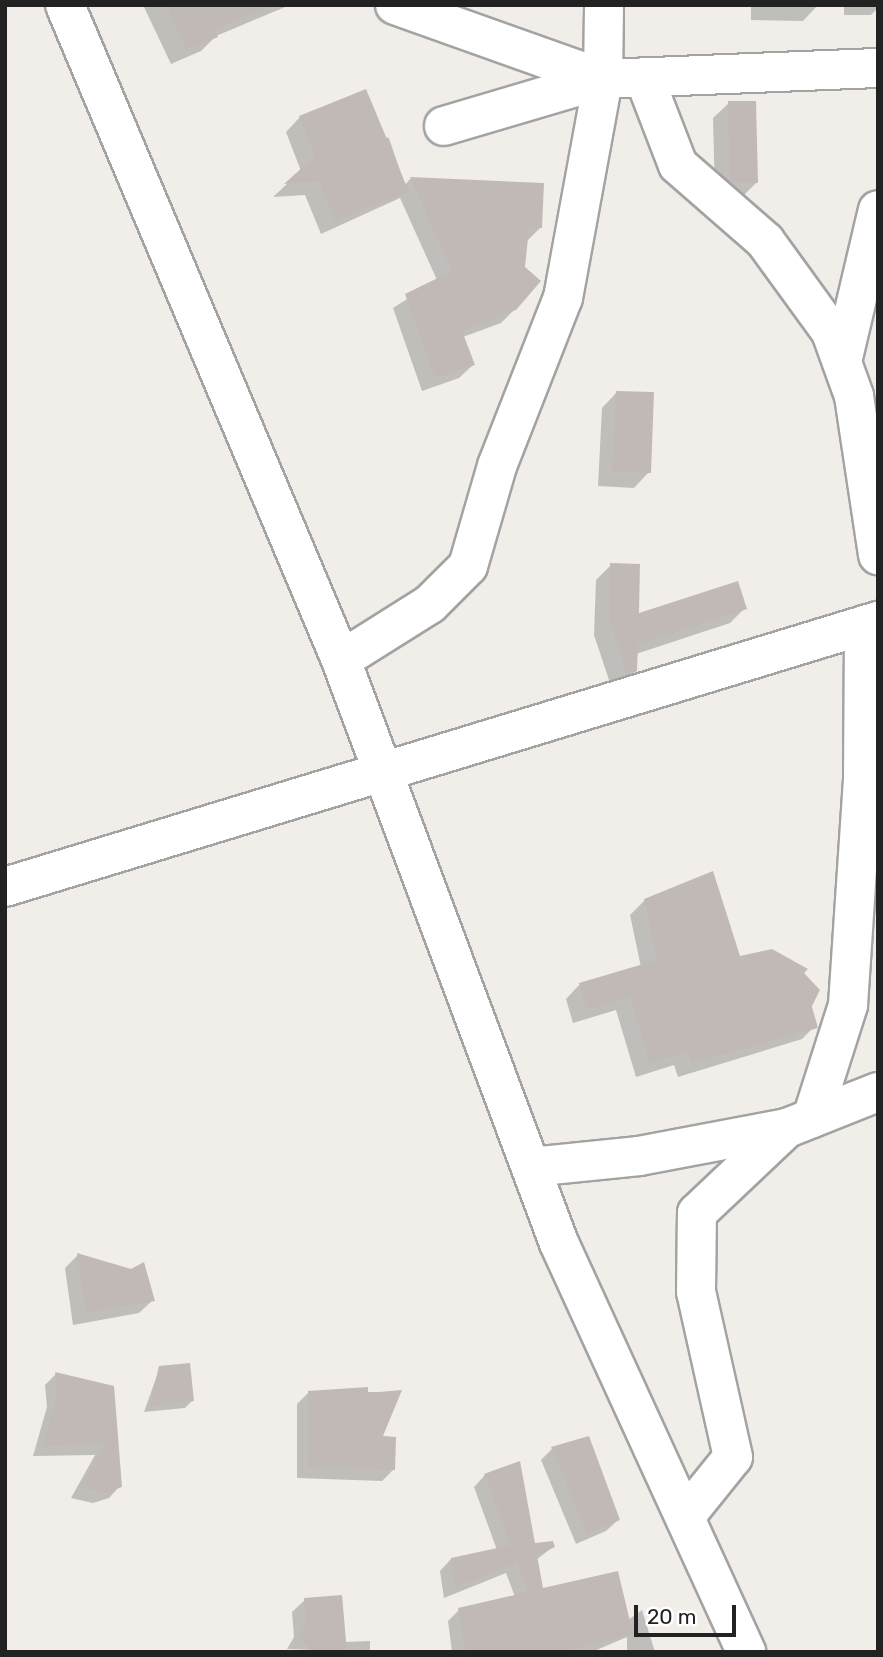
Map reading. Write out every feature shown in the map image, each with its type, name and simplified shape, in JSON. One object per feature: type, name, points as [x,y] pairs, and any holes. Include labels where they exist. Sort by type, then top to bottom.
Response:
[{"type":"street","points":[[65,5],[341,660],[559,1243],[687,1514],[746,1652]]},
{"type":"street","points":[[395,5],[603,79]]},
{"type":"street","points":[[341,660],[430,604],[468,566],[497,466],[563,298],[603,79],[604,5]]},
{"type":"street","points":[[444,126],[603,79],[878,68]]},
{"type":"street","points":[[644,77],[678,164],[765,242],[831,332],[854,396],[878,555]]},
{"type":"street","points":[[842,362],[878,210]]},
{"type":"street","points":[[5,887],[871,623],[848,1005],[799,1123],[697,1213],[696,1292],[733,1457],[687,1514]]},
{"type":"street","points":[[531,1167],[639,1156],[799,1123],[878,1092]]},
{"type":"building","points":[[167,5],[270,7],[214,29],[218,37],[186,50]]},
{"type":"building","points":[[366,89],[409,192],[335,221],[319,181],[284,184],[315,156],[299,116]]},
{"type":"building","points":[[728,101],[756,101],[758,183],[730,181]]},
{"type":"building","points":[[410,177],[544,183],[542,228],[529,228],[525,267],[541,281],[516,310],[462,331],[475,365],[435,378],[405,294],[452,271]]},
{"type":"building","points":[[616,391],[654,392],[651,473],[612,472]]},
{"type":"building","points":[[610,563],[640,564],[639,613],[738,581],[747,609],[638,644],[637,671],[627,675],[609,619]]},
{"type":"building","points":[[713,871],[740,956],[772,949],[808,969],[804,973],[820,990],[811,1008],[818,1028],[692,1063],[689,1052],[650,1063],[630,997],[587,1010],[579,983],[657,960],[644,899]]},
{"type":"building","points":[[77,1253],[131,1269],[144,1262],[155,1301],[86,1313]]},
{"type":"building","points":[[190,1363],[194,1401],[150,1406],[159,1366]]},
{"type":"building","points":[[55,1372],[114,1386],[122,1487],[105,1493],[81,1487],[104,1444],[43,1446],[57,1394]]},
{"type":"building","points":[[368,1387],[368,1393],[402,1390],[383,1436],[396,1437],[395,1470],[308,1467],[308,1391]]},
{"type":"building","points":[[589,1436],[620,1520],[587,1534],[551,1447]]},
{"type":"building","points":[[520,1461],[535,1543],[553,1541],[555,1547],[537,1555],[543,1588],[618,1571],[633,1634],[561,1652],[465,1652],[458,1608],[528,1592],[517,1563],[455,1588],[451,1558],[511,1545],[484,1474]]},
{"type":"building","points":[[342,1595],[347,1652],[312,1652],[298,1636],[306,1623],[304,1598]]}]
